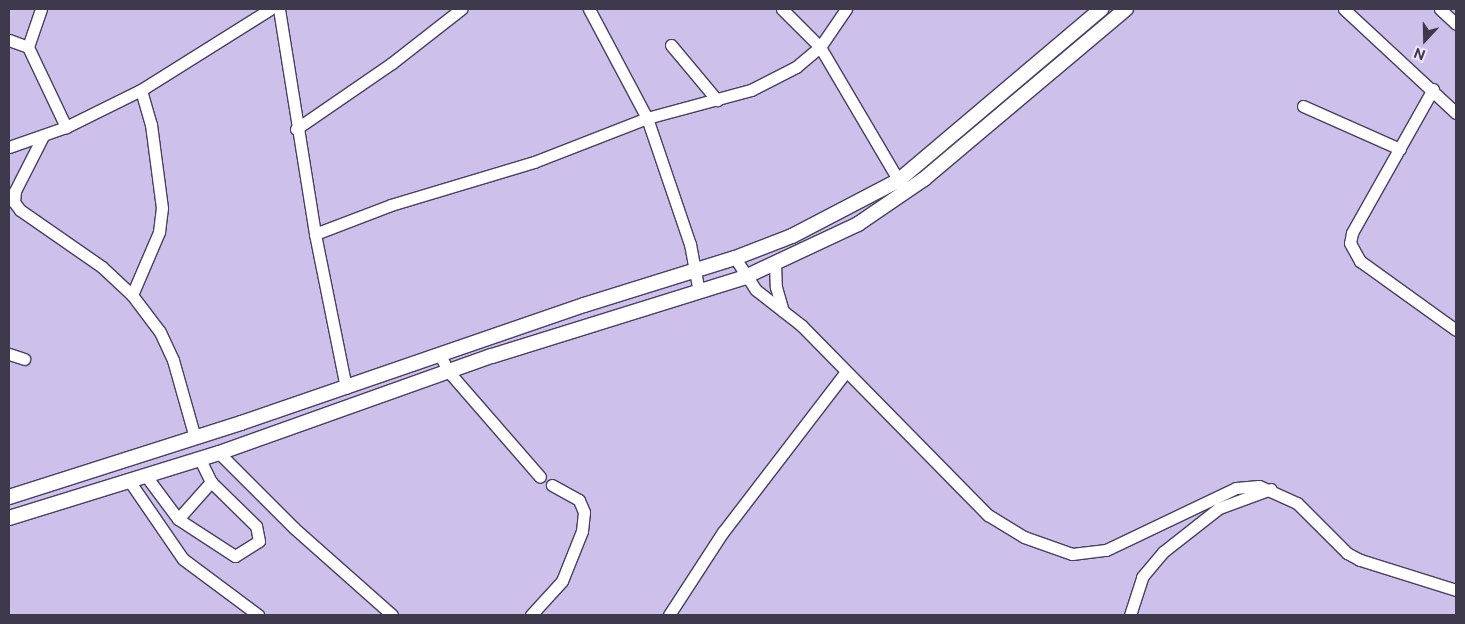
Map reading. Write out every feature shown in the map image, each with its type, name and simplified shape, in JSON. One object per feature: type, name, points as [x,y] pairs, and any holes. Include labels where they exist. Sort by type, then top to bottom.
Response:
[{"type":"main road","points":[[9,518],[219,453],[448,371],[746,277],[775,264],[858,224],[1101,9]]},
{"type":"main road","points":[[9,497],[194,438],[694,272],[792,236],[902,186],[1126,9]]},
{"type":"street","points":[[41,9],[28,47],[66,127]]},
{"type":"street","points":[[9,147],[66,127],[141,90],[270,9]]},
{"type":"street","points":[[279,9],[296,129],[346,388]]},
{"type":"street","points":[[589,9],[647,118],[690,244],[699,292]]},
{"type":"street","points":[[782,9],[820,47],[902,186]]},
{"type":"street","points":[[315,234],[391,205],[527,164],[647,118],[718,100],[777,78],[820,47],[846,9]]},
{"type":"street","points":[[1344,9],[1433,89],[1456,113]]},
{"type":"street","points":[[1440,9],[1456,24]]},
{"type":"street","points":[[296,129],[392,63],[455,11]]},
{"type":"street","points":[[9,40],[28,47]]},
{"type":"street","points":[[671,45],[718,100]]},
{"type":"street","points":[[1433,89],[1352,233],[1352,250],[1370,269],[1456,330]]},
{"type":"street","points":[[132,296],[159,232],[162,208],[150,125],[141,90]]},
{"type":"street","points":[[1303,106],[1400,149]]},
{"type":"street","points":[[43,136],[15,191],[14,202],[20,210],[102,267],[132,296],[160,332],[173,360],[194,438]]},
{"type":"street","points":[[735,258],[756,290],[783,311],[998,523],[1057,550],[1080,554],[1106,550],[1236,488],[1259,486],[1271,489],[1297,503],[1347,553],[1360,560],[1456,590]]},
{"type":"street","points":[[775,264],[776,287],[783,311]]},
{"type":"street","points":[[9,354],[24,359]]},
{"type":"street","points":[[440,355],[448,371],[540,477]]},
{"type":"street","points":[[669,615],[722,532],[845,373]]},
{"type":"street","points":[[219,453],[294,528],[392,615]]},
{"type":"street","points":[[146,476],[178,519],[234,556],[259,541],[256,526],[211,482],[200,459]]},
{"type":"street","points":[[130,482],[183,559],[258,615]]},
{"type":"street","points":[[178,519],[211,482]]},
{"type":"street","points":[[531,615],[562,581],[582,531],[584,512],[580,500],[552,485]]},
{"type":"street","points":[[1130,615],[1142,577],[1163,552],[1219,508],[1271,489]]}]
